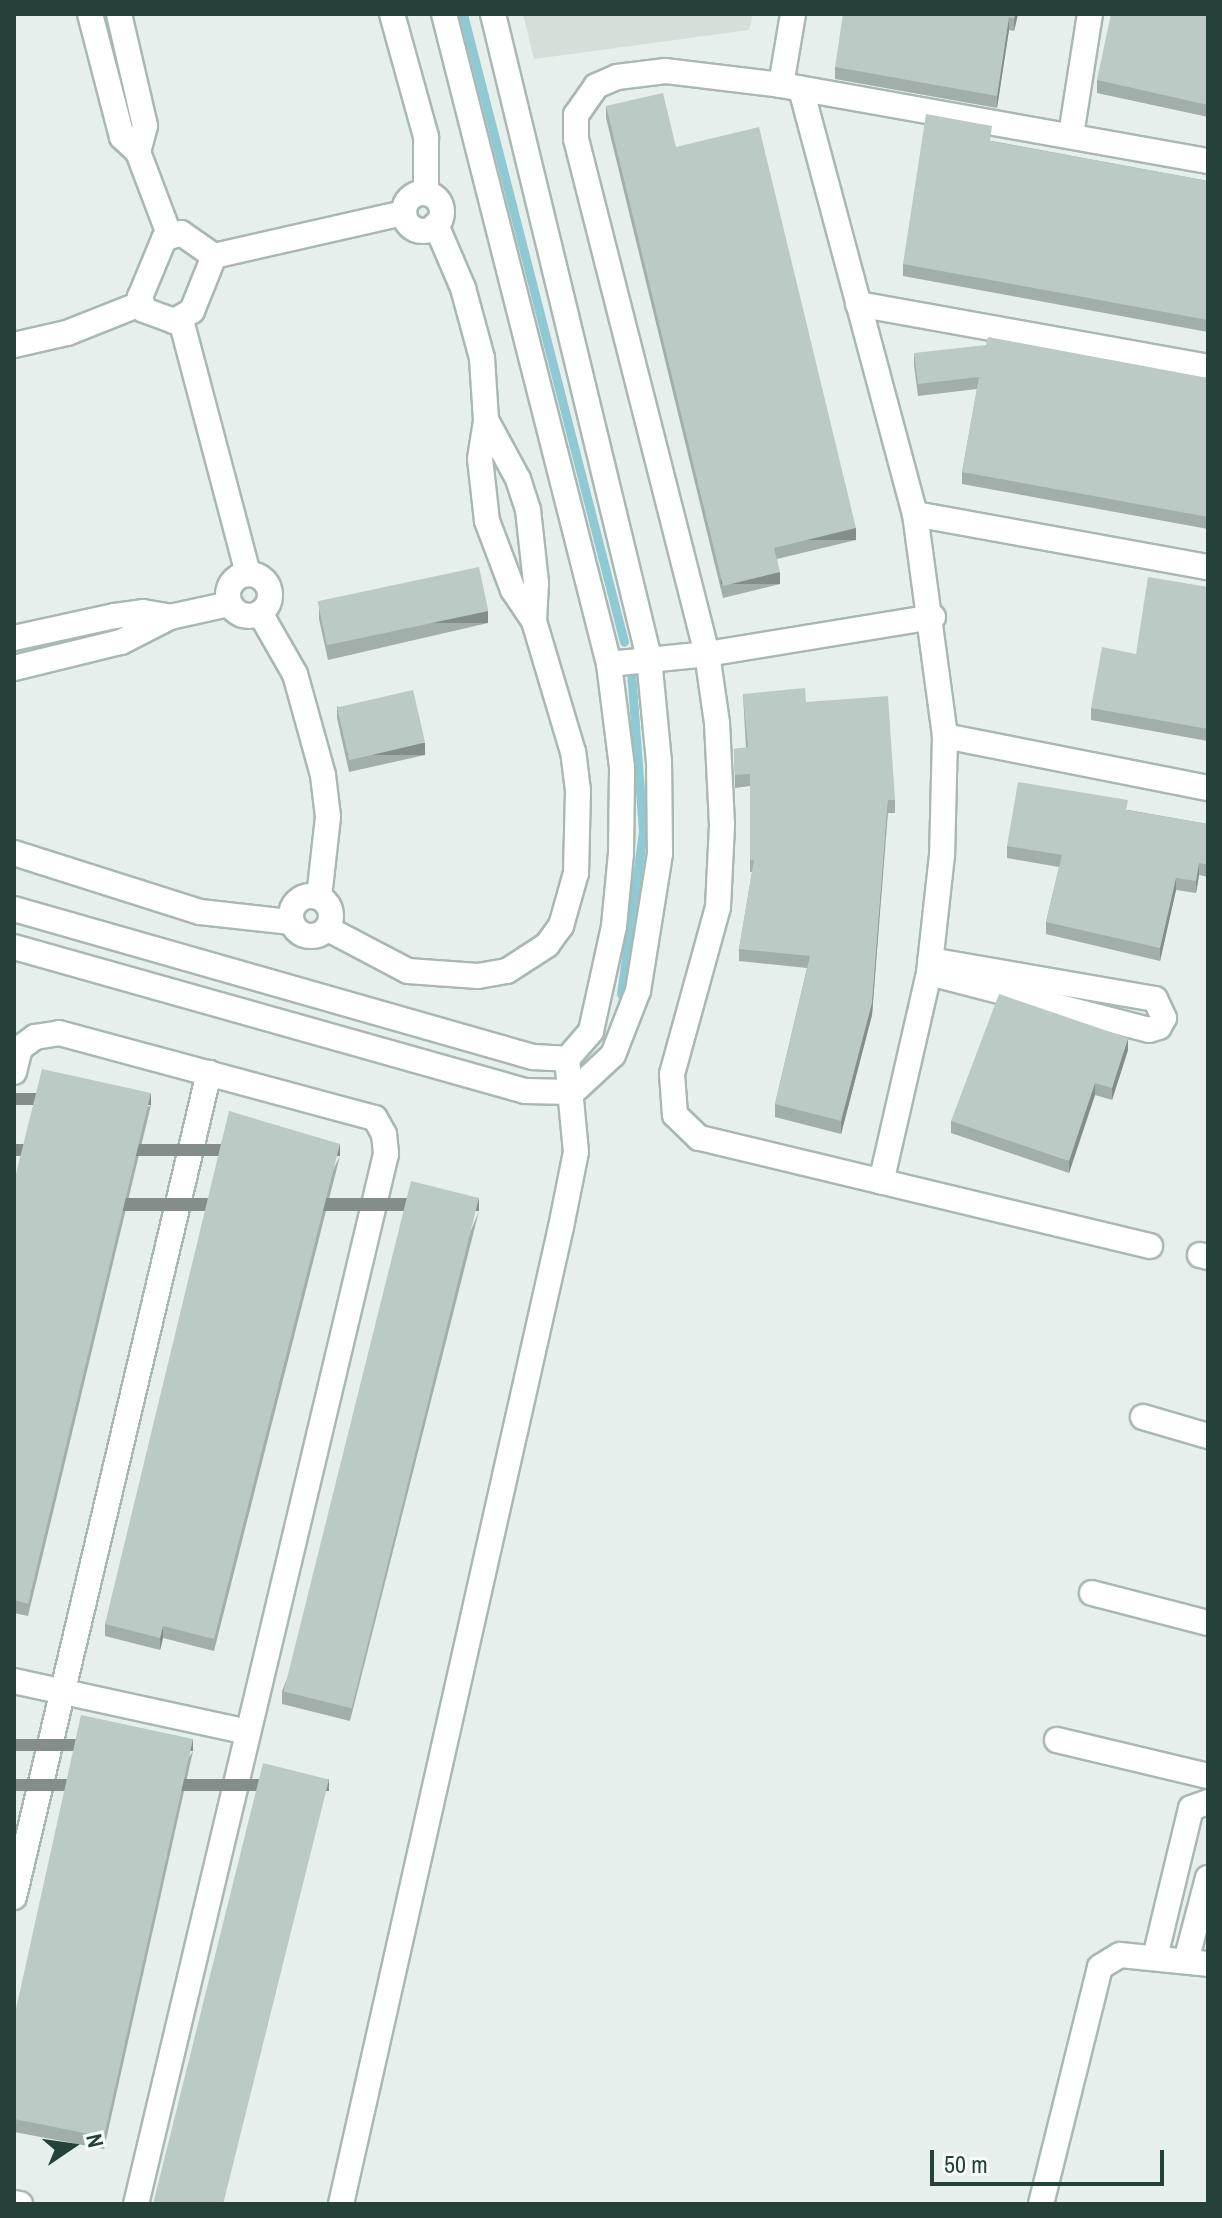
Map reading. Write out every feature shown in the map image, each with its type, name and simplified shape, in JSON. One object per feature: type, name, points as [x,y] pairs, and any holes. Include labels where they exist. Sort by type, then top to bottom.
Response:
[{"type":"street","points":[[90,14],[122,137],[138,152],[169,234],[141,290],[140,304],[150,314],[181,320]]},
{"type":"street","points":[[119,14],[145,126],[138,152]]},
{"type":"street","points":[[328,929],[408,971],[478,976],[507,971],[527,960],[561,926],[576,873],[578,791],[562,706],[534,621],[513,590],[487,521],[480,459],[486,420],[475,324],[436,225],[441,206],[426,193],[426,137],[392,14]]},
{"type":"street","points":[[444,14],[609,664],[622,767],[614,926],[591,1031],[567,1059]]},
{"type":"street","points":[[14,947],[525,1091],[573,1092],[613,1055],[638,991],[651,928],[660,854],[659,793],[649,658],[493,14]]},
{"type":"street","points":[[793,14],[791,87],[858,304],[915,514],[933,617],[945,736],[942,855],[930,966],[881,1182]]},
{"type":"street","points":[[1071,135],[1090,14]]},
{"type":"street","points":[[1150,1246],[699,1138],[675,1115],[672,1074],[709,947],[721,868],[722,775],[707,654],[576,139],[576,115],[596,86],[637,73],[709,74],[1208,161]]},
{"type":"street","points":[[404,213],[410,197],[426,193]]},
{"type":"street","points":[[169,234],[181,233],[214,256],[404,213]]},
{"type":"street","points":[[404,213],[412,227],[436,225]]},
{"type":"street","points":[[181,320],[192,311],[214,256]]},
{"type":"street","points":[[14,345],[67,333],[140,304]]},
{"type":"street","points":[[858,304],[1208,367]]},
{"type":"street","points":[[181,320],[248,574],[269,589],[260,613]]},
{"type":"street","points":[[14,362],[52,348],[67,333]]},
{"type":"street","points":[[486,420],[518,479],[528,510],[535,559],[534,621]]},
{"type":"street","points":[[915,514],[1208,567]]},
{"type":"street","points":[[248,574],[229,588],[229,604],[242,616],[260,613]]},
{"type":"street","points":[[14,668],[121,642],[170,617],[229,604]]},
{"type":"street","points":[[14,638],[143,612],[170,617]]},
{"type":"street","points":[[260,613],[295,674],[323,775],[328,817],[319,897],[331,911],[328,929]]},
{"type":"street","points":[[609,664],[707,654],[933,617]]},
{"type":"street","points":[[945,736],[1208,788]]},
{"type":"street","points":[[14,853],[200,912],[291,922],[311,937],[328,929]]},
{"type":"street","points":[[291,922],[291,912],[301,898],[319,897]]},
{"type":"street","points":[[14,909],[533,1057],[567,1059]]},
{"type":"street","points":[[930,966],[1155,999],[1164,1018],[1159,1027],[1149,1030],[930,966]]},
{"type":"street","points":[[14,1072],[20,1048],[35,1037],[59,1033],[375,1118],[386,1154],[136,2204]]},
{"type":"street","points":[[341,2204],[576,1152],[573,1092],[567,1059]]},
{"type":"street","points":[[14,1897],[209,1073]]},
{"type":"street","points":[[1143,1417],[1208,1436]]},
{"type":"street","points":[[1092,1593],[1208,1623]]},
{"type":"street","points":[[14,1681],[248,1732]]},
{"type":"street","points":[[1057,1740],[1208,1776]]},
{"type":"street","points":[[1155,1957],[1191,1808],[1208,1802]]},
{"type":"street","points":[[1041,2204],[1100,1967],[1120,1955],[1197,1963],[1208,1878]]},
{"type":"shaded area","points":[[523,14],[753,14],[749,30],[534,59]]},
{"type":"building","points":[[843,14],[1015,14],[1014,19],[1009,17],[997,96],[835,67]]},
{"type":"building","points":[[1111,14],[1208,14],[1208,105],[1097,80]]},
{"type":"building","points":[[663,93],[676,147],[759,127],[856,528],[774,548],[780,572],[723,586],[606,106]]},
{"type":"building","points":[[926,114],[992,126],[990,141],[1208,181],[1208,320],[903,264]]},
{"type":"building","points":[[988,337],[1208,378],[1208,517],[962,472],[979,377],[918,384],[914,353],[986,345]]},
{"type":"building","points":[[479,567],[488,611],[327,645],[318,601]]},
{"type":"building","points":[[1148,577],[1208,587],[1208,729],[1091,708],[1102,647],[1136,654]]},
{"type":"building","points":[[805,688],[806,702],[888,696],[895,800],[888,800],[872,1003],[841,1121],[775,1104],[810,956],[739,949],[754,860],[750,860],[750,774],[735,775],[734,749],[748,747],[743,694]]},
{"type":"building","points":[[413,690],[425,743],[349,760],[337,708]]},
{"type":"building","points":[[1018,782],[1128,800],[1126,810],[1208,824],[1208,865],[1199,863],[1196,881],[1176,878],[1160,948],[1046,922],[1062,855],[1007,846]]},
{"type":"building","points":[[999,994],[1128,1038],[1112,1088],[1095,1083],[1069,1161],[951,1121]]},
{"type":"building","points":[[42,1069],[151,1093],[28,1604],[14,1600],[14,1182]]},
{"type":"building","points":[[229,1111],[340,1144],[214,1639],[163,1626],[160,1638],[105,1624]]},
{"type":"building","points":[[411,1181],[479,1198],[352,1708],[284,1691]]},
{"type":"building","points":[[81,1715],[193,1739],[104,2137],[14,2119],[14,2018]]},
{"type":"building","points":[[263,1763],[329,1779],[223,2204],[153,2203]]},
{"type":"waterway","points":[[463,14],[624,642]]},
{"type":"waterway","points":[[621,994],[643,831],[631,673]]}]
